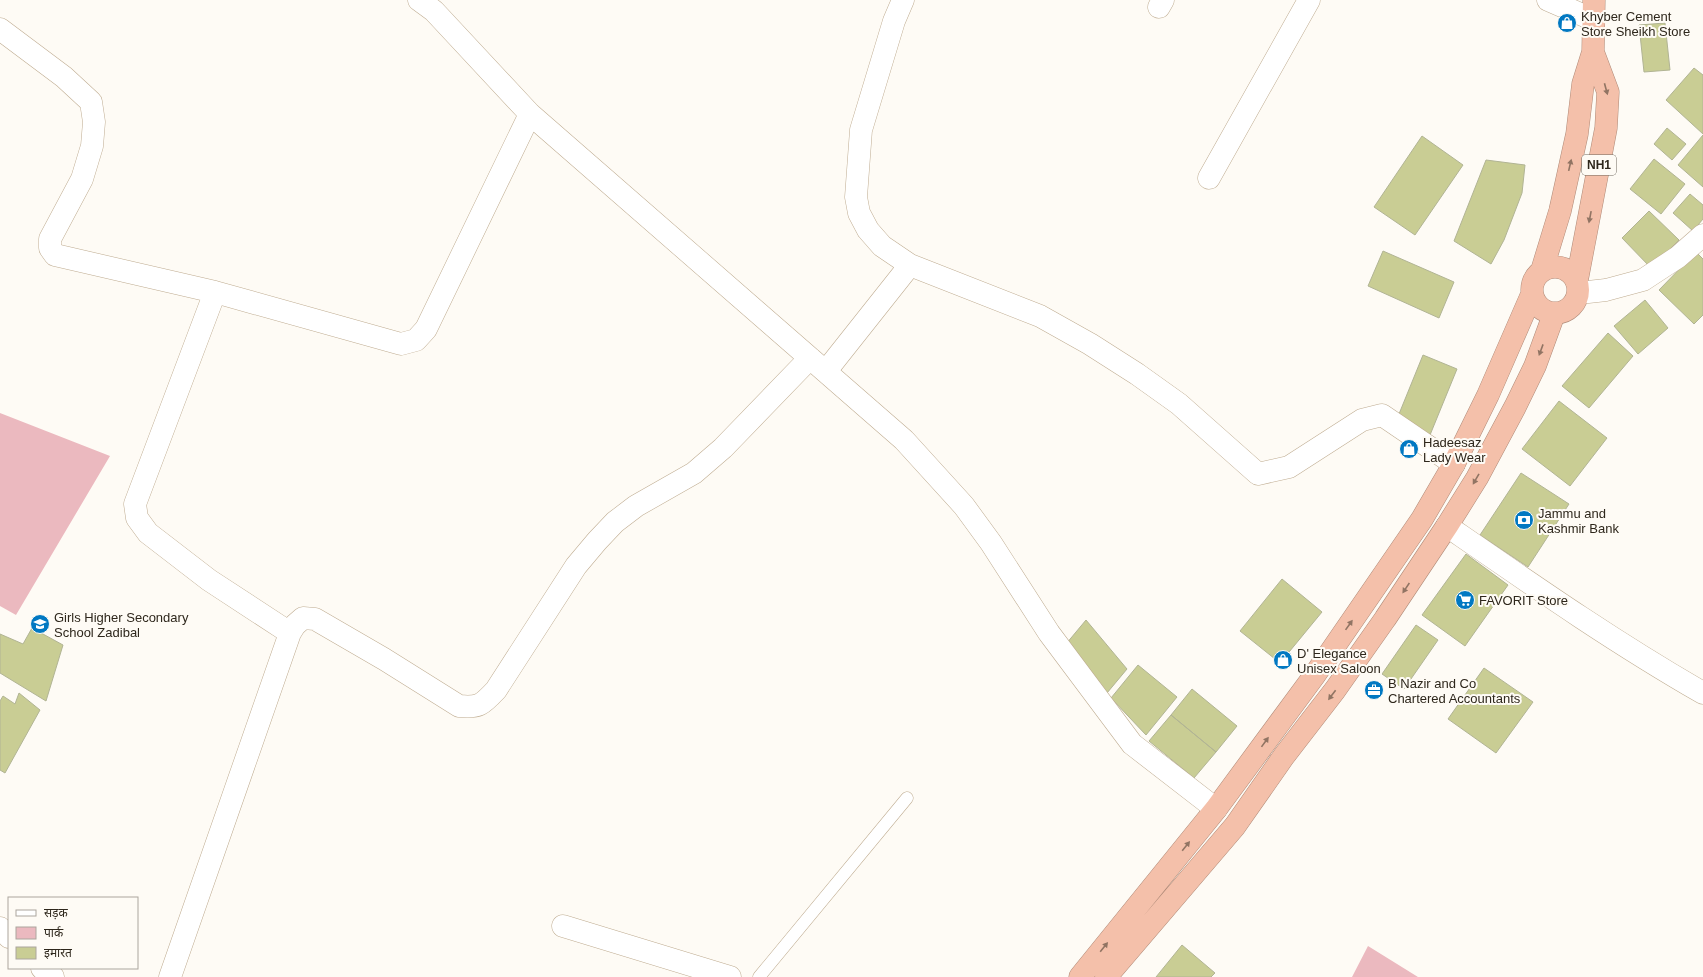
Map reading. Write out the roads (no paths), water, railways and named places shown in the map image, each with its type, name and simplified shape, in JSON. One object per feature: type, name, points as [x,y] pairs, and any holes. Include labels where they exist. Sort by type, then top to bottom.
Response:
[{"type":"highway","name":"NH1","points":[[1080,977],[1216,809],[1314,676],[1422,519],[1454,464],[1488,395],[1532,294],[1534,281],[1542,270],[1560,211],[1577,134],[1583,84],[1594,52],[1594,10]]},
{"type":"highway","name":"NH1","points":[[1554,314],[1566,311],[1575,304],[1606,128],[1608,92],[1594,52]]},
{"type":"highway","points":[[1542,270],[1555,266],[1568,270],[1578,286]]},
{"type":"highway","points":[[1106,977],[1235,826],[1284,756],[1335,690],[1447,526],[1477,478],[1535,366],[1554,314],[1544,311],[1536,304],[1532,294]]},
{"type":"street","points":[[419,0],[434,11],[530,114],[904,440],[964,506],[991,543],[1049,632],[1132,744],[1216,809]]},
{"type":"street","points":[[903,0],[894,21],[861,130],[856,197],[859,213],[868,230],[882,246],[910,265],[1040,316],[1090,344],[1179,404],[1258,474],[1289,467],[1362,420],[1382,415],[1454,464]]},
{"type":"street","points":[[1209,178],[1309,0]]},
{"type":"street","points":[[1548,0],[1594,10]]},
{"type":"street","points":[[0,29],[64,77],[91,102],[94,122],[92,146],[82,179],[50,239],[50,248],[55,255],[215,292],[401,344],[416,340],[426,329],[530,114]]},
{"type":"street","points":[[1578,286],[1606,290],[1644,280],[1678,257],[1703,235]]},
{"type":"street","points":[[170,977],[290,633],[295,625],[303,618],[315,619],[384,659],[459,706],[472,707],[485,702],[496,690],[576,566],[597,540],[615,522],[636,506],[694,473],[818,365],[910,265]]},
{"type":"street","points":[[215,292],[136,504],[137,518],[148,533],[209,580],[290,633]]},
{"type":"street","points":[[1447,526],[1557,602],[1665,671],[1703,693]]},
{"type":"street","points":[[563,926],[730,977]]},
{"type":"street","points":[[0,928],[8,936]]},
{"type":"street","points":[[43,969],[53,977]]},
{"type":"lane","points":[[759,977],[907,798]]},
{"type":"place","name":"Khyber Cement Store Sheikh Store","points":[[1567,23]]},
{"type":"place","name":"Hadeesaz Lady Wear","points":[[1409,449]]},
{"type":"place","name":"Jammu and Kashmir Bank","points":[[1524,520]]},
{"type":"place","name":"FAVORIT Store","points":[[1465,600]]},
{"type":"place","name":"Girls Higher Secondary School Zadibal","points":[[40,624]]},
{"type":"place","name":"D' Elegance Unisex Saloon","points":[[1283,660]]},
{"type":"place","name":"B Nazir and Co Chartered Accountants","points":[[1374,690]]}]
